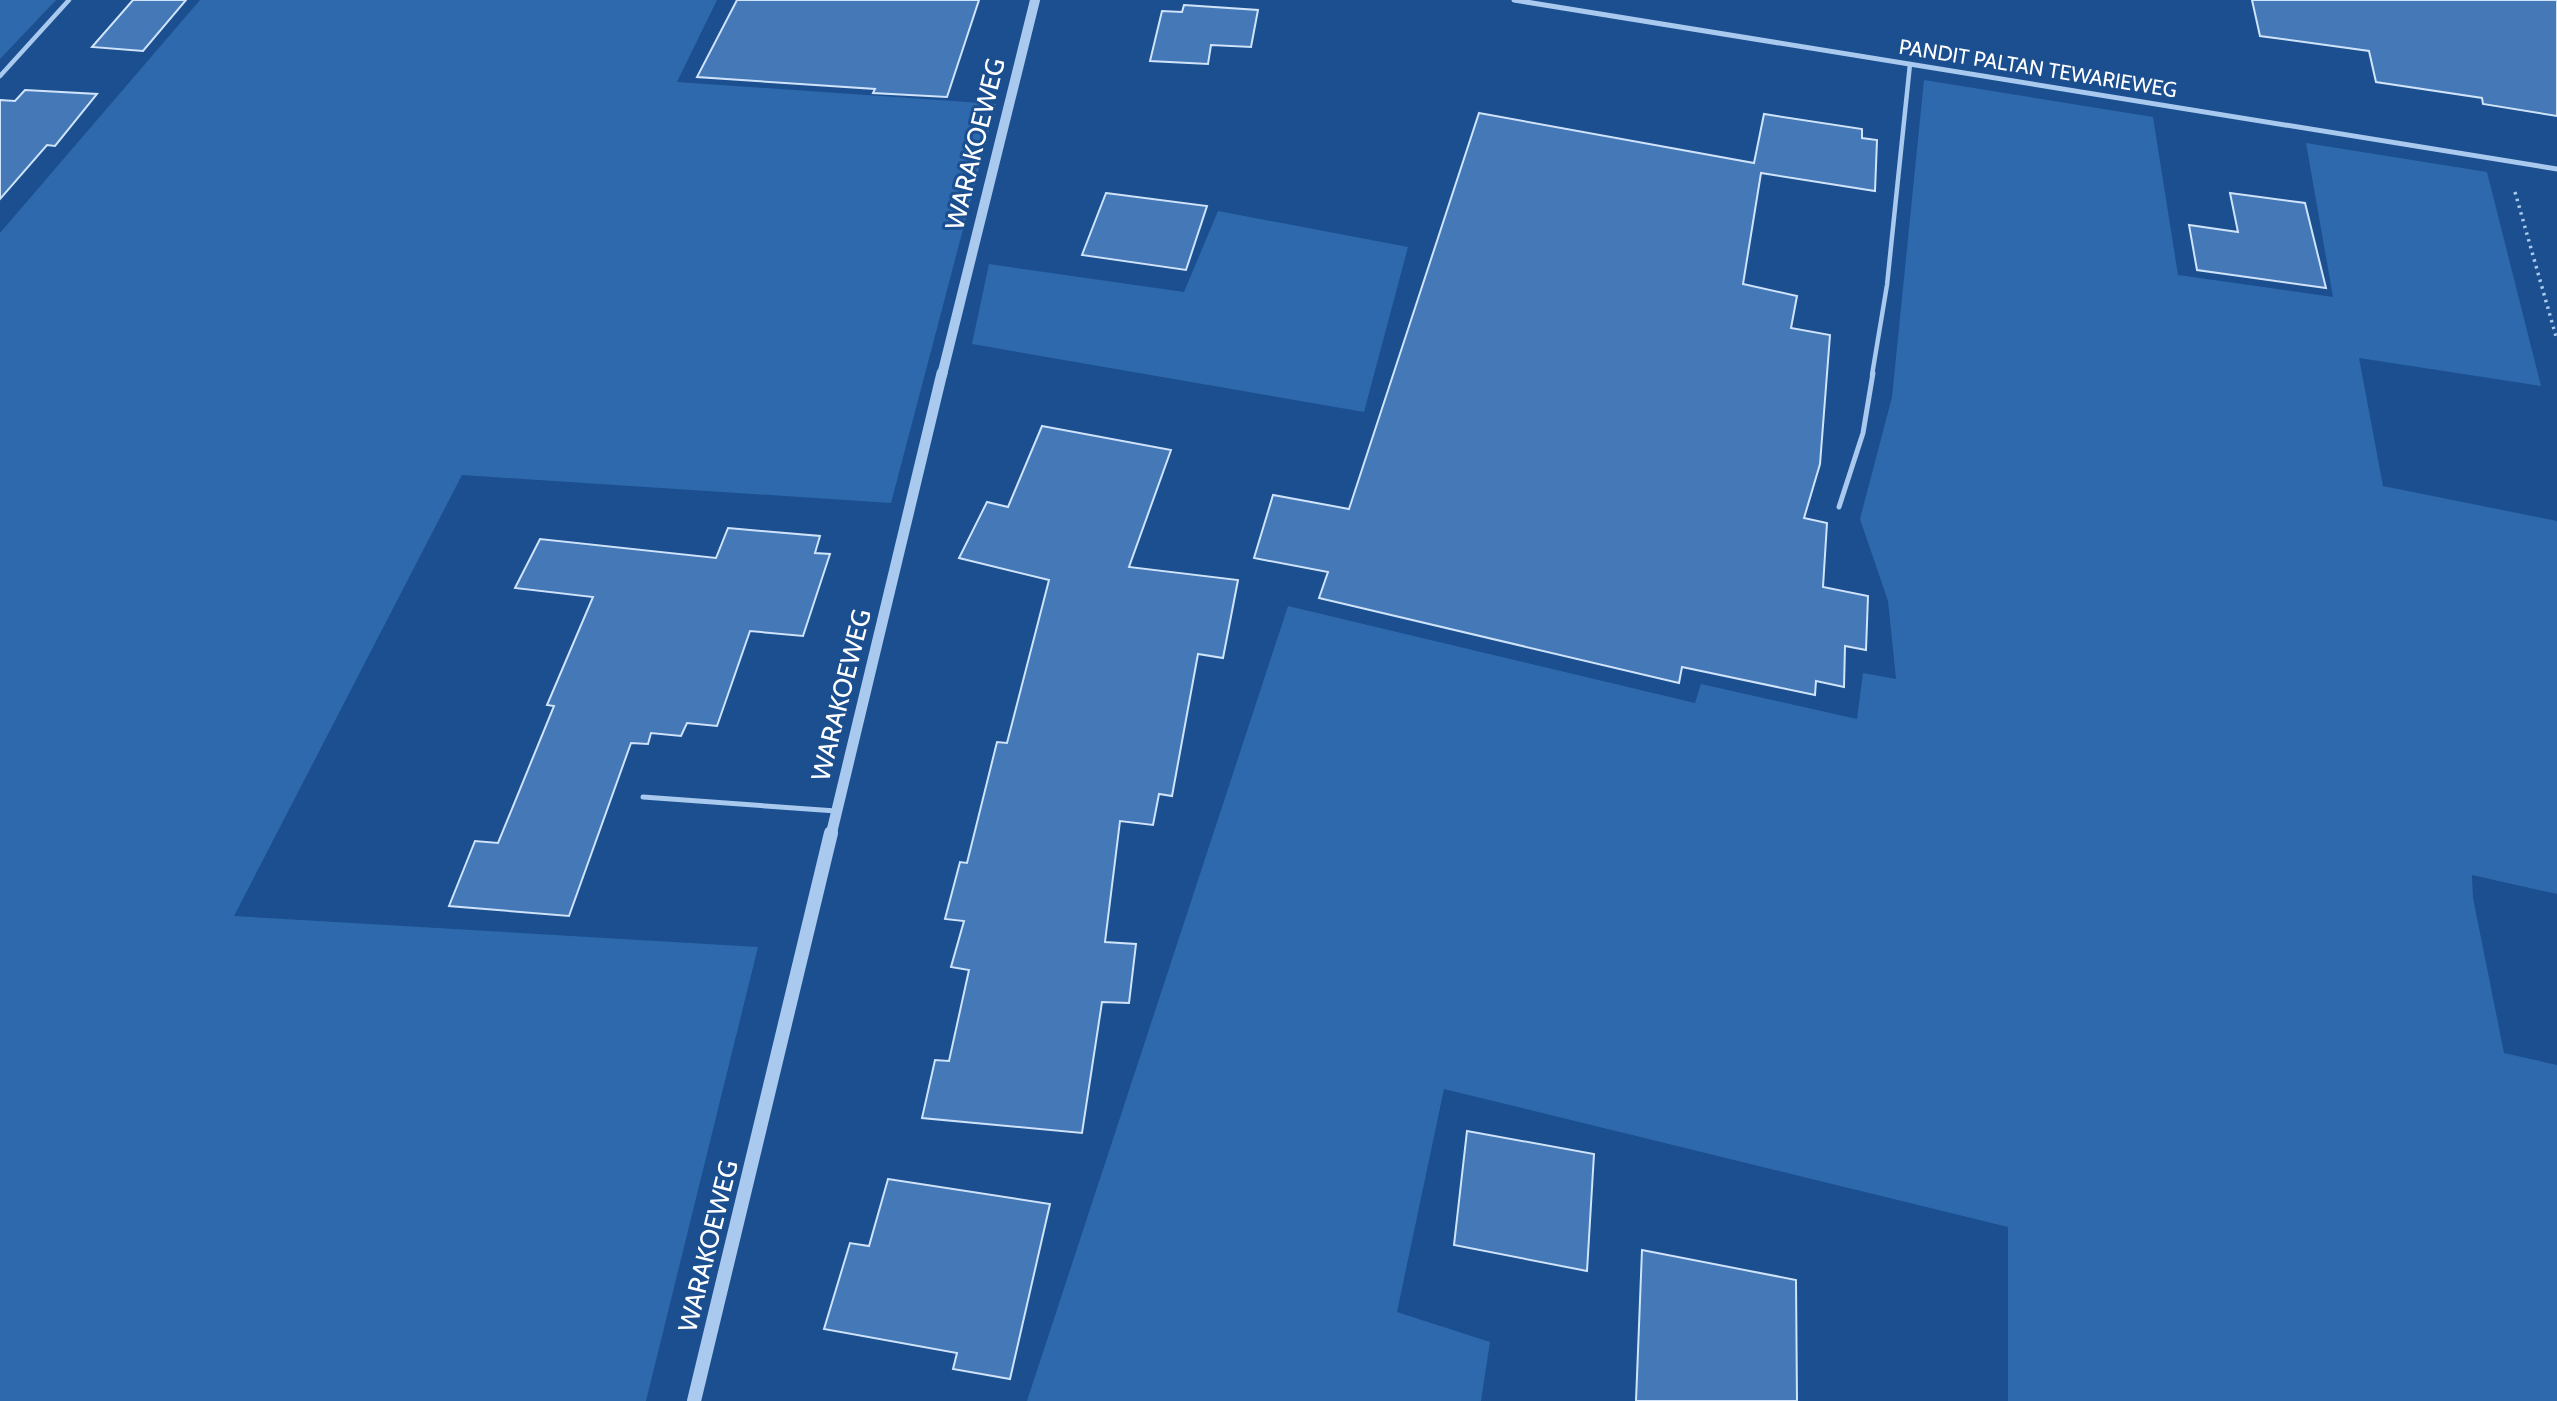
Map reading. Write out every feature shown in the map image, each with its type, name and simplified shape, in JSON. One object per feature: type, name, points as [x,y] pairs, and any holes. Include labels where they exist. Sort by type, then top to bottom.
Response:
[{"type":"street","name":"WARAKOEWEG","points":[[694,1401],[1008,102],[1035,0]]},
{"type":"street","name":"PANDIT PALTAN TEWARIEWEG","points":[[1514,0],[2557,169]]},
{"type":"lane","points":[[0,76],[69,0]]},
{"type":"lane","points":[[1839,508],[1863,433],[1887,285],[1910,64]]},
{"type":"lane","points":[[643,797],[836,811]]},
{"type":"path","points":[[2507,160],[2557,340]]},
{"type":"shaded area","points":[[0,0],[56,0],[0,59]]},
{"type":"shaded area","points":[[200,0],[717,0],[677,82],[996,104],[891,503],[462,475],[234,916],[758,947],[646,1401],[0,1401],[0,233]]},
{"type":"shaded area","points":[[1924,80],[2153,117],[2178,275],[2333,297],[2306,143],[2487,172],[2541,386],[2359,358],[2383,486],[2557,521],[2557,894],[2472,875],[2473,898],[2504,1053],[2557,1065],[2557,1401],[2008,1401],[2008,1227],[1444,1089],[1397,1312],[1490,1342],[1481,1401],[1027,1401],[1288,606],[1695,703],[1701,684],[1857,719],[1863,673],[1896,679],[1888,601],[1860,519],[1892,397]]},
{"type":"shaded area","points":[[1218,211],[1408,247],[1364,412],[972,344],[989,264],[1184,292]]},
{"type":"building","points":[[133,0],[186,0],[143,51],[92,47]]},
{"type":"building","points":[[737,0],[979,0],[947,97],[873,93],[875,89],[697,77]]},
{"type":"building","points":[[2252,0],[2557,0],[2557,116],[2483,104],[2482,98],[2376,82],[2369,51],[2260,36]]},
{"type":"building","points":[[1184,5],[1258,10],[1251,47],[1211,45],[1208,64],[1150,61],[1162,11],[1182,12]]},
{"type":"building","points":[[25,90],[97,94],[55,146],[47,145],[0,199],[0,100],[15,101]]},
{"type":"building","points":[[1479,113],[1754,163],[1764,114],[1862,129],[1862,138],[1877,140],[1875,191],[1761,173],[1743,284],[1797,296],[1791,328],[1830,335],[1820,464],[1804,518],[1827,523],[1823,587],[1868,596],[1866,650],[1845,646],[1844,687],[1816,681],[1815,695],[1682,667],[1679,683],[1319,598],[1328,572],[1254,558],[1273,495],[1349,509]]},
{"type":"building","points":[[1106,193],[1207,206],[1186,270],[1082,255]]},
{"type":"building","points":[[2230,193],[2305,203],[2326,288],[2197,270],[2189,225],[2238,232]]},
{"type":"building","points":[[1042,426],[1171,450],[1129,567],[1238,580],[1223,658],[1198,654],[1172,796],[1159,794],[1153,825],[1120,821],[1105,942],[1136,944],[1129,1003],[1102,1002],[1082,1133],[922,1118],[935,1060],[949,1061],[969,970],[951,967],[964,921],[945,919],[960,862],[967,863],[997,742],[1007,743],[1049,580],[959,558],[987,502],[1008,507]]},
{"type":"building","points":[[728,528],[820,536],[815,553],[830,554],[803,636],[750,631],[717,726],[687,723],[681,736],[651,733],[648,744],[631,743],[569,916],[449,906],[475,841],[498,843],[554,706],[547,705],[593,597],[515,588],[540,539],[716,558]]},
{"type":"building","points":[[1467,1131],[1594,1154],[1587,1271],[1454,1245]]},
{"type":"building","points":[[888,1179],[1050,1204],[1010,1379],[953,1369],[957,1353],[824,1329],[850,1243],[869,1246]]},
{"type":"building","points":[[1642,1250],[1796,1280],[1797,1401],[1636,1401]]}]
